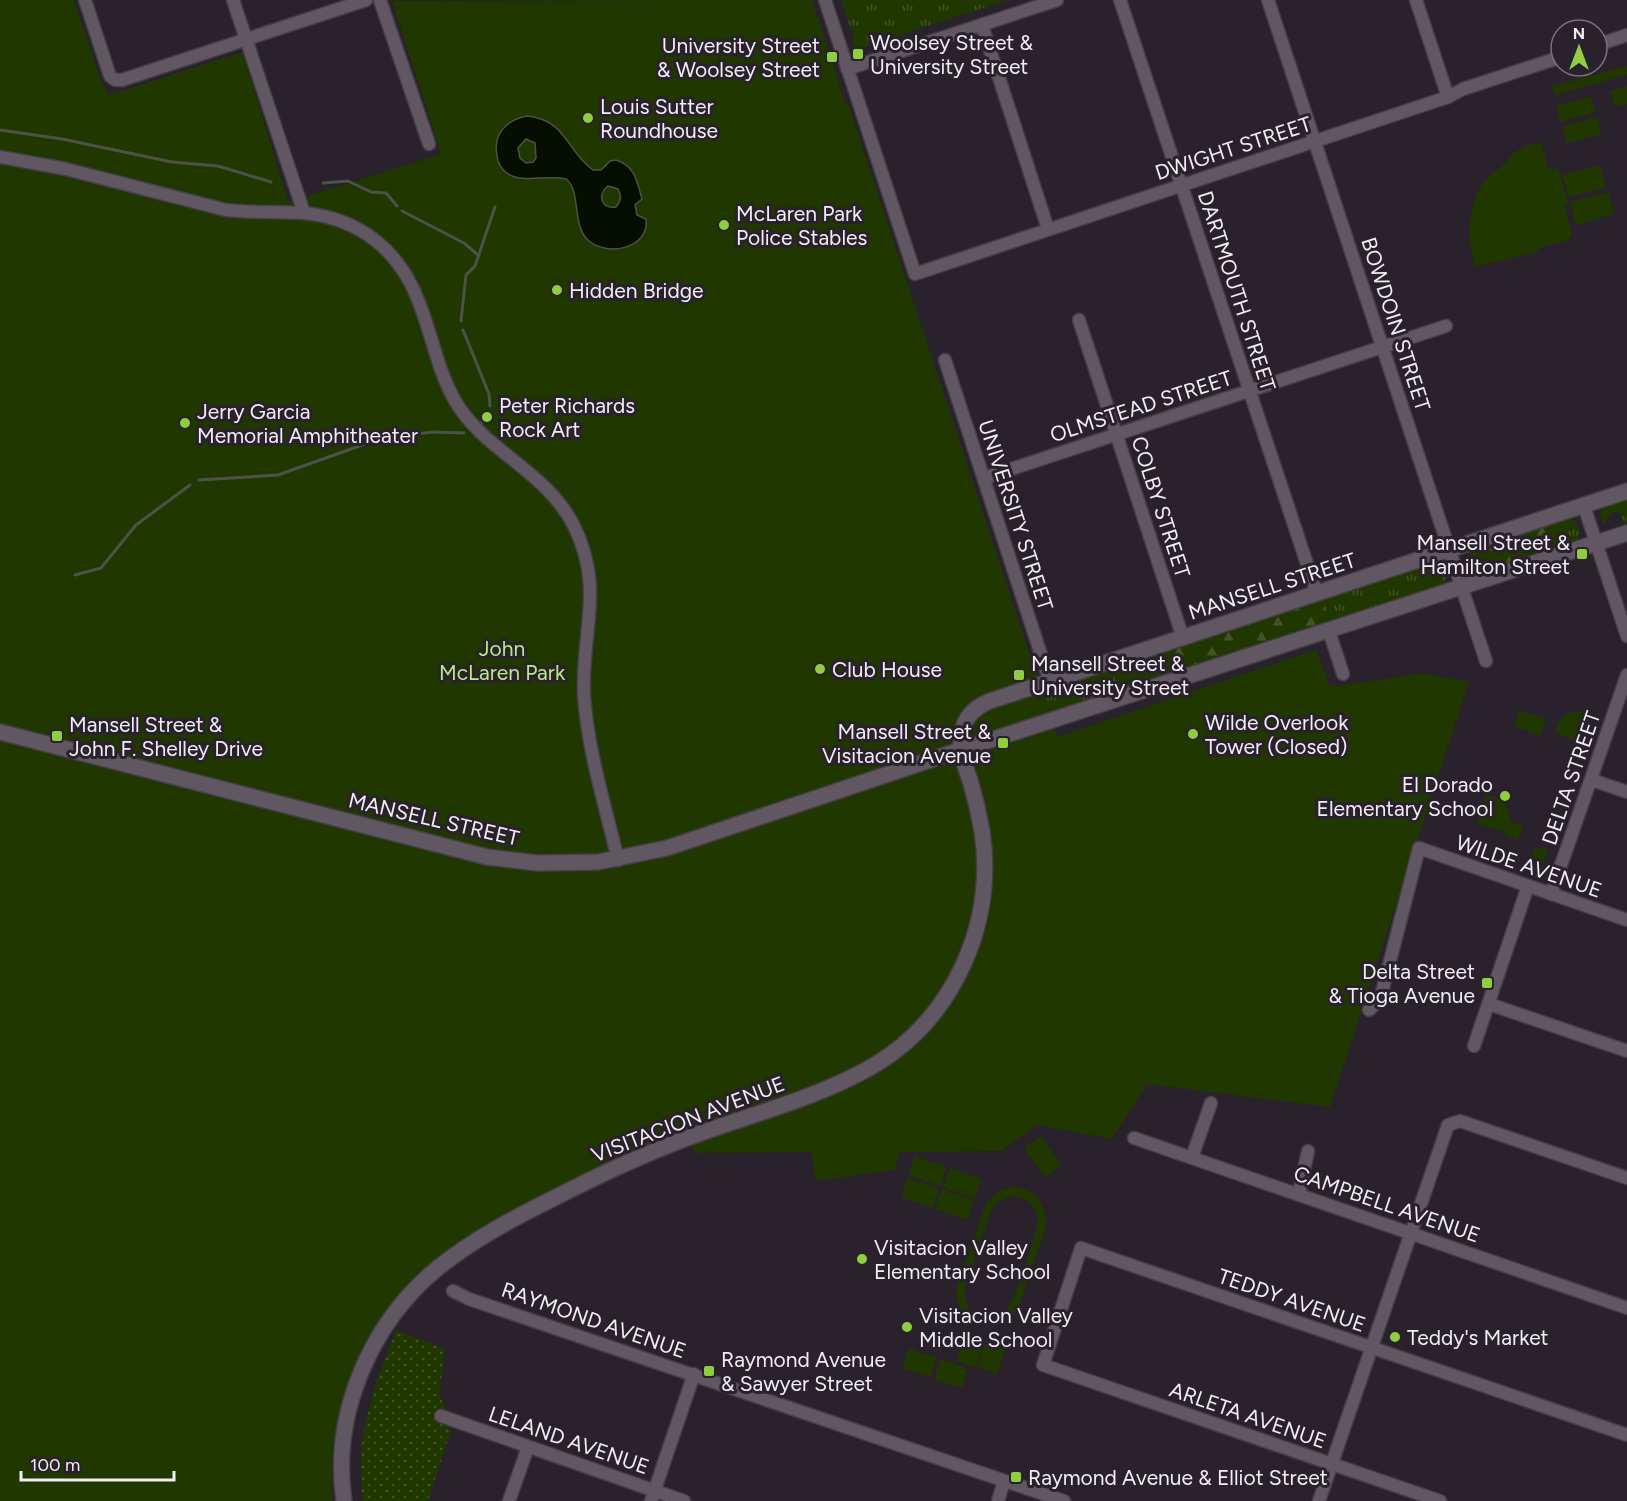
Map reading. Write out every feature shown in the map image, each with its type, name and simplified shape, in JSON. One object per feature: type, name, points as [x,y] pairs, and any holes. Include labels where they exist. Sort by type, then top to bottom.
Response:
[{"type":"street","points":[[85,0],[110,76],[114,80],[122,80],[366,0]]},
{"type":"street","points":[[233,0],[304,213]]},
{"type":"street","points":[[380,0],[429,144]]},
{"type":"street","points":[[825,0],[847,69],[1058,0]]},
{"type":"street","name":"DARTMOUTH STREET","points":[[1120,0],[1317,594]]},
{"type":"street","name":"BOWDOIN STREET","points":[[1268,0],[1486,661]]},
{"type":"street","points":[[1416,0],[1448,97]]},
{"type":"street","points":[[982,25],[1048,228]]},
{"type":"street","points":[[1609,41],[1627,35]]},
{"type":"street","name":"DWIGHT STREET","points":[[847,69],[915,274],[1048,228],[1315,142],[1549,61]]},
{"type":"street","points":[[0,158],[66,170],[226,210],[304,213],[327,218],[364,232],[391,253],[401,265],[417,296],[442,372],[455,401],[477,429],[541,483],[564,510],[574,525],[587,558],[592,594],[585,660],[586,713],[618,860]]},
{"type":"street","name":"COLBY STREET","points":[[1079,320],[1183,638]]},
{"type":"street","name":"OLMSTEAD STREET","points":[[984,478],[1446,326]]},
{"type":"street","name":"UNIVERSITY STREET","points":[[945,360],[1050,681]]},
{"type":"street","name":"MANSELL STREET","points":[[960,750],[964,721],[975,708],[990,701],[1627,492]]},
{"type":"street","points":[[1584,506],[1627,636]]},
{"type":"street","name":"MANSELL STREET","points":[[0,732],[487,857],[548,863],[618,860],[667,848],[1627,533]]},
{"type":"street","points":[[1329,631],[1343,674]]},
{"type":"street","name":"DELTA STREET","points":[[1551,894],[1627,675]]},
{"type":"street","name":"VISITACION AVENUE","points":[[344,1501],[341,1467],[344,1430],[358,1378],[384,1329],[409,1296],[437,1269],[488,1234],[587,1181],[668,1146],[812,1094],[854,1076],[890,1054],[931,1016],[952,987],[969,953],[978,926],[983,899],[985,864],[982,828],[960,750]]},
{"type":"street","points":[[1592,780],[1627,792]]},
{"type":"street","name":"WILDE AVENUE","points":[[1369,1010],[1380,1000],[1419,849],[1627,920]]},
{"type":"street","points":[[1474,1046],[1528,886]]},
{"type":"street","points":[[1489,1004],[1627,1051]]},
{"type":"street","points":[[1192,1157],[1211,1103]]},
{"type":"street","points":[[1319,1501],[1410,1232],[1446,1129],[1451,1123],[1460,1121],[1627,1178]]},
{"type":"street","name":"CAMPBELL AVENUE","points":[[1134,1138],[1627,1308]]},
{"type":"street","points":[[1299,1193],[1308,1151]]},
{"type":"street","name":"TEDDY AVENUE","points":[[1043,1365],[1081,1248],[1627,1435]]},
{"type":"street","name":"RAYMOND AVENUE","points":[[453,1291],[469,1299],[1064,1501]]},
{"type":"street","name":"ARLETA AVENUE","points":[[1043,1365],[1440,1501]]},
{"type":"street","points":[[653,1496],[694,1374]]},
{"type":"street","name":"LELAND AVENUE","points":[[441,1416],[653,1496],[684,1501]]},
{"type":"street","points":[[509,1501],[528,1447]]},
{"type":"street","points":[[998,1501],[1004,1481]]},
{"type":"green space","name":"John McLaren Park","points":[[0,0],[74,0],[100,78],[109,95],[243,52],[288,202],[441,154],[392,1],[812,0],[1057,737],[1316,650],[1330,687],[1423,673],[1469,682],[1330,1107],[1147,1084],[1112,1139],[1037,1125],[1001,1151],[900,1152],[894,1170],[816,1181],[811,1152],[696,1153],[681,1131],[542,1194],[421,1271],[361,1348],[332,1447],[332,1501],[0,1501]]},
{"type":"green space","points":[[841,0],[1007,0],[855,50],[852,40],[854,39]]},
{"type":"green space","points":[[1627,66],[1627,75],[1555,95],[1552,86],[1582,78],[1609,78],[1609,71]]},
{"type":"green space","points":[[1627,86],[1627,104],[1615,107],[1610,91]]},
{"type":"green space","points":[[1591,96],[1595,112],[1561,122],[1556,106]]},
{"type":"green space","points":[[1597,117],[1602,134],[1567,143],[1562,127]]},
{"type":"green space","points":[[1541,142],[1549,170],[1558,168],[1568,203],[1564,205],[1572,233],[1568,240],[1539,248],[1537,252],[1475,267],[1472,256],[1470,220],[1472,208],[1481,187],[1488,177],[1515,152]]},
{"type":"green space","points":[[1600,165],[1606,187],[1569,197],[1562,175]]},
{"type":"green space","points":[[1608,192],[1614,214],[1576,225],[1570,202]]},
{"type":"green space","points":[[1627,499],[1627,524],[1624,525],[1619,511],[1611,513],[1604,525],[1600,515],[1602,507]]},
{"type":"green space","points":[[1571,518],[1579,528],[1578,540],[1557,548],[1550,524]]},
{"type":"green space","points":[[1550,524],[1557,548],[1484,571],[1479,559],[1498,542]]},
{"type":"green space","points":[[1498,542],[1479,559],[1484,571],[1476,574],[1471,570],[1467,560],[1469,552]]},
{"type":"green space","points":[[1438,562],[1443,565],[1447,578],[1445,585],[1328,623],[1324,599]]},
{"type":"green space","points":[[1324,599],[1328,623],[1118,692],[1110,670]]},
{"type":"green space","points":[[1110,670],[1118,692],[1049,715],[1041,692]]},
{"type":"green space","points":[[1519,710],[1546,719],[1540,736],[1514,726]]},
{"type":"green space","points":[[1579,711],[1591,716],[1582,743],[1555,733],[1562,718],[1569,713]]},
{"type":"green space","points":[[1486,795],[1501,800],[1507,806],[1509,821],[1523,826],[1518,840],[1504,835],[1507,827],[1503,832],[1477,823]]},
{"type":"green space","points":[[1535,847],[1548,851],[1542,867],[1530,863]]},
{"type":"green space","points":[[1041,1136],[1061,1166],[1045,1177],[1024,1148]]},
{"type":"green space","points":[[915,1156],[947,1167],[940,1186],[908,1175]]},
{"type":"green space","points":[[950,1168],[981,1179],[975,1198],[943,1187]]},
{"type":"green space","points":[[907,1178],[939,1189],[932,1208],[901,1197]]},
{"type":"green space","points":[[1012,1187],[1021,1188],[1034,1195],[1043,1207],[1046,1222],[1045,1231],[1017,1310],[1001,1323],[987,1325],[974,1322],[965,1315],[958,1303],[956,1290],[986,1203],[1000,1190]],"holes":[[[1012,1196],[1031,1204],[1038,1217],[1036,1231],[1020,1280],[1005,1311],[993,1317],[979,1315],[968,1305],[965,1299],[965,1288],[991,1211],[999,1201]]]},
{"type":"green space","points":[[942,1189],[974,1200],[967,1220],[935,1209]]},
{"type":"green space","points":[[990,1329],[1010,1336],[997,1374],[977,1367]]},
{"type":"green space","points":[[396,1330],[445,1349],[439,1394],[453,1424],[428,1501],[362,1501],[361,1455],[366,1423],[374,1391]]},
{"type":"green space","points":[[966,1333],[986,1340],[976,1367],[957,1361]]},
{"type":"green space","points":[[909,1348],[937,1358],[930,1377],[902,1368]]},
{"type":"green space","points":[[941,1359],[968,1369],[962,1388],[934,1379]]},
{"type":"shaded area","points":[[527,116],[550,123],[593,170],[601,170],[610,161],[616,160],[631,170],[642,199],[635,205],[637,215],[646,219],[645,229],[634,244],[615,249],[604,248],[587,239],[582,233],[574,191],[566,179],[519,178],[503,170],[497,155],[498,137],[506,126]],"holes":[[[526,139],[535,143],[536,158],[533,162],[526,163],[520,158],[518,148]],[[608,186],[618,189],[620,198],[616,207],[607,206],[602,201],[602,193]]]},
{"type":"waterway","points":[[0,130],[62,139],[172,162],[218,166],[271,182]]},
{"type":"waterway","points":[[323,183],[348,181],[371,192],[386,193],[397,206]]},
{"type":"waterway","points":[[461,321],[466,275],[475,266],[495,207]]},
{"type":"waterway","points":[[402,211],[464,243],[479,256]]},
{"type":"waterway","points":[[463,330],[489,394],[490,406]]},
{"type":"waterway","points":[[482,422],[487,416]]},
{"type":"waterway","points":[[199,480],[278,475],[382,438],[433,432],[464,433]]},
{"type":"waterway","points":[[75,575],[101,568],[136,525],[190,485]]},
{"type":"place","name":"Woolsey Street & University Street","points":[[858,54]]},
{"type":"place","name":"University Street & Woolsey Street","points":[[832,57]]},
{"type":"place","name":"Louis Sutter Roundhouse","points":[[588,118]]},
{"type":"place","name":"McLaren Park Police Stables","points":[[724,225]]},
{"type":"place","name":"Hidden Bridge","points":[[557,290]]},
{"type":"place","name":"Peter Richards Rock Art","points":[[487,417]]},
{"type":"place","name":"Jerry Garcia Memorial Amphitheater","points":[[185,423]]},
{"type":"place","name":"Mansell Street & Hamilton Street","points":[[1582,554]]},
{"type":"place","name":"Club House","points":[[820,669]]},
{"type":"place","name":"Mansell Street & University Street","points":[[1019,675]]},
{"type":"place","name":"Wilde Overlook Tower (Closed)","points":[[1193,734]]},
{"type":"place","name":"Mansell Street & John F. Shelley Drive","points":[[57,736]]},
{"type":"place","name":"Mansell Street & Visitacion Avenue","points":[[1003,743]]},
{"type":"place","name":"El Dorado Elementary School","points":[[1505,796]]},
{"type":"place","name":"Delta Street & Tioga Avenue","points":[[1487,983]]},
{"type":"place","name":"Visitacion Valley Elementary School","points":[[862,1259]]},
{"type":"place","name":"Visitacion Valley Middle School","points":[[907,1327]]},
{"type":"place","name":"Teddy's Market","points":[[1395,1337]]},
{"type":"place","name":"Raymond Avenue & Sawyer Street","points":[[709,1371]]},
{"type":"place","name":"Raymond Avenue & Elliot Street","points":[[1016,1477]]}]
